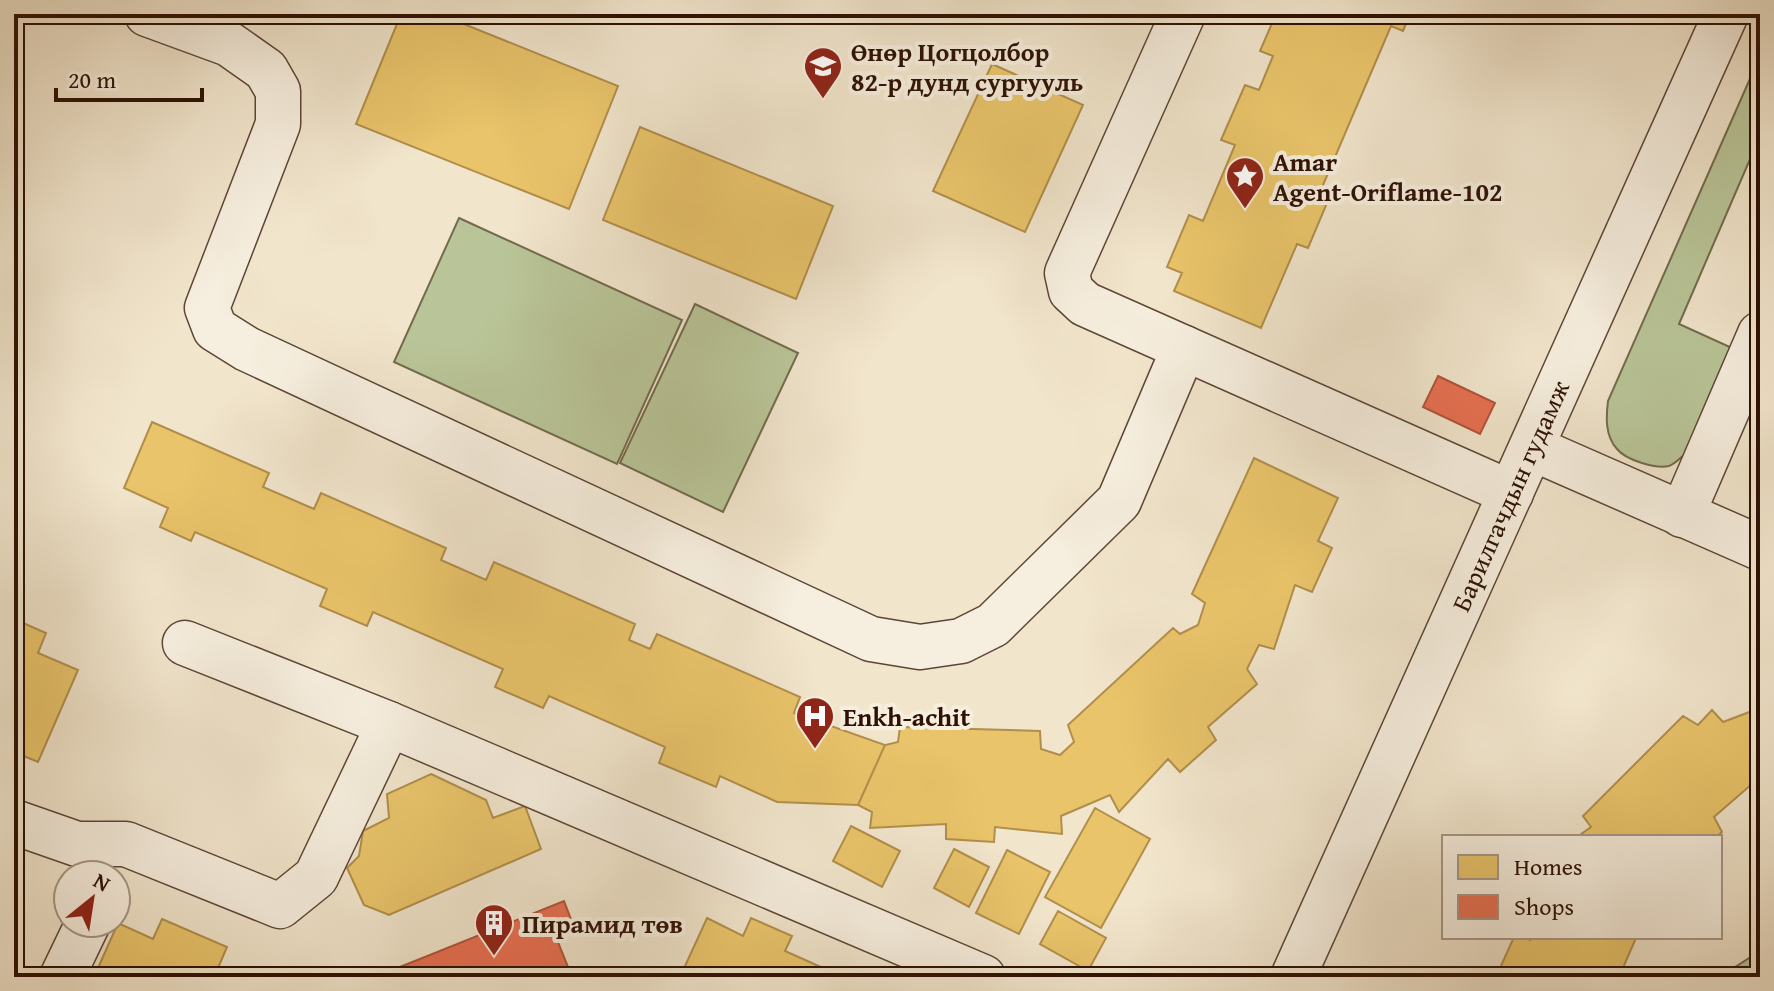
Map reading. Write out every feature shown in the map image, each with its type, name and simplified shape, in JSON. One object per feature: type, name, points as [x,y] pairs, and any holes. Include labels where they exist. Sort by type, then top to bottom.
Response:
[{"type":"street","points":[[147,14],[229,44],[266,70],[278,91],[278,124],[207,308],[215,329],[247,349],[871,639],[920,647],[961,641],[993,625],[1119,501],[1184,348]]},
{"type":"street","points":[[1183,14],[1067,273],[1071,291],[1085,304],[1511,493]]},
{"type":"street","name":"Барилгачдын гудамж","points":[[1293,977],[1726,14]]},
{"type":"street","points":[[1682,515],[1760,334]]},
{"type":"street","points":[[1532,448],[1760,548]]},
{"type":"street","points":[[185,643],[389,724],[982,977]]},
{"type":"street","points":[[132,863],[280,906],[316,877],[389,724]]},
{"type":"street","points":[[14,822],[118,859]]},
{"type":"street","points":[[62,977],[80,939]]},
{"type":"green space","points":[[1760,56],[1760,136],[1679,324],[1732,348],[1684,455],[1669,466],[1641,463],[1621,453],[1613,444],[1607,426],[1608,401]]},
{"type":"green space","points":[[459,218],[682,320],[617,464],[394,362]]},
{"type":"green space","points":[[695,304],[798,353],[723,512],[620,463]]},
{"type":"green space","points":[[1760,951],[1760,977],[1726,977],[1729,971]]},
{"type":"building: Homes","points":[[401,14],[439,14],[618,86],[569,209],[356,124]]},
{"type":"building: Homes","points":[[1276,14],[1410,14],[1403,31],[1391,26],[1317,199],[1327,203],[1308,248],[1297,244],[1261,328],[1174,291],[1182,273],[1167,267],[1189,215],[1203,221],[1235,145],[1221,140],[1245,85],[1259,90],[1273,56],[1260,51]]},
{"type":"building: Homes","points":[[992,64],[1083,105],[1025,232],[933,191]]},
{"type":"building: Homes","points":[[640,127],[833,206],[796,299],[603,220]]},
{"type":"building: Homes","points":[[152,422],[269,473],[263,487],[314,509],[321,493],[446,548],[441,560],[486,580],[494,562],[635,624],[629,640],[650,649],[657,634],[800,697],[794,713],[885,745],[858,805],[777,802],[720,776],[716,787],[659,763],[665,747],[549,696],[543,708],[495,687],[503,669],[373,612],[367,626],[320,606],[327,589],[195,532],[191,541],[160,527],[168,508],[124,488]]},
{"type":"building: Homes","points":[[1254,458],[1338,498],[1318,541],[1332,548],[1312,592],[1295,585],[1274,649],[1259,645],[1247,669],[1257,684],[1208,727],[1216,740],[1180,772],[1168,759],[1119,812],[1110,795],[1061,816],[1062,834],[995,827],[994,842],[946,839],[946,824],[870,828],[872,812],[858,805],[885,745],[898,742],[900,727],[1040,731],[1041,749],[1060,755],[1074,742],[1068,725],[1173,628],[1180,634],[1198,625],[1205,603],[1192,594]]},
{"type":"building: Homes","points":[[14,619],[46,633],[38,653],[78,670],[38,762],[14,752]]},
{"type":"building: Homes","points":[[1760,708],[1760,777],[1714,817],[1722,832],[1718,835],[1580,835],[1591,827],[1583,816],[1683,716],[1698,725],[1712,710],[1723,722]]},
{"type":"building: Homes","points":[[431,774],[486,800],[493,818],[525,806],[541,849],[389,915],[364,905],[347,868],[359,856],[363,831],[389,818],[387,794]]},
{"type":"building: Homes","points":[[1095,808],[1150,839],[1101,928],[1045,897]]},
{"type":"building: Homes","points":[[851,826],[900,851],[882,887],[833,861]]},
{"type":"building: Homes","points":[[954,849],[989,867],[969,907],[934,888]]},
{"type":"building: Homes","points":[[1007,850],[1050,872],[1019,934],[976,913]]},
{"type":"building: Homes","points":[[1058,911],[1106,938],[1088,971],[1040,944]]},
{"type":"building: Homes","points":[[707,918],[743,936],[751,918],[792,936],[785,951],[832,972],[829,977],[680,977]]},
{"type":"building: Homes","points":[[162,919],[227,947],[218,968],[239,977],[94,977],[111,939],[132,939],[132,929],[153,939]]},
{"type":"building: Homes","points":[[1513,939],[1636,939],[1619,977],[1496,977]]},
{"type":"building: Shops","points":[[1438,376],[1495,403],[1480,434],[1423,407]]},
{"type":"building: Shops","name":"Пирамид төв","points":[[564,901],[575,930],[556,937],[572,977],[375,977]]},
{"type":"place","name":"Өнөр Цогцолбор 82-р дунд сургууль","points":[[823,100]]},
{"type":"place","name":"Amar Agent-Oriflame-102","points":[[1245,210]]},
{"type":"place","name":"Enkh-achit","points":[[815,750]]},
{"type":"place","name":"Пирамид төв","points":[[494,957]]}]
